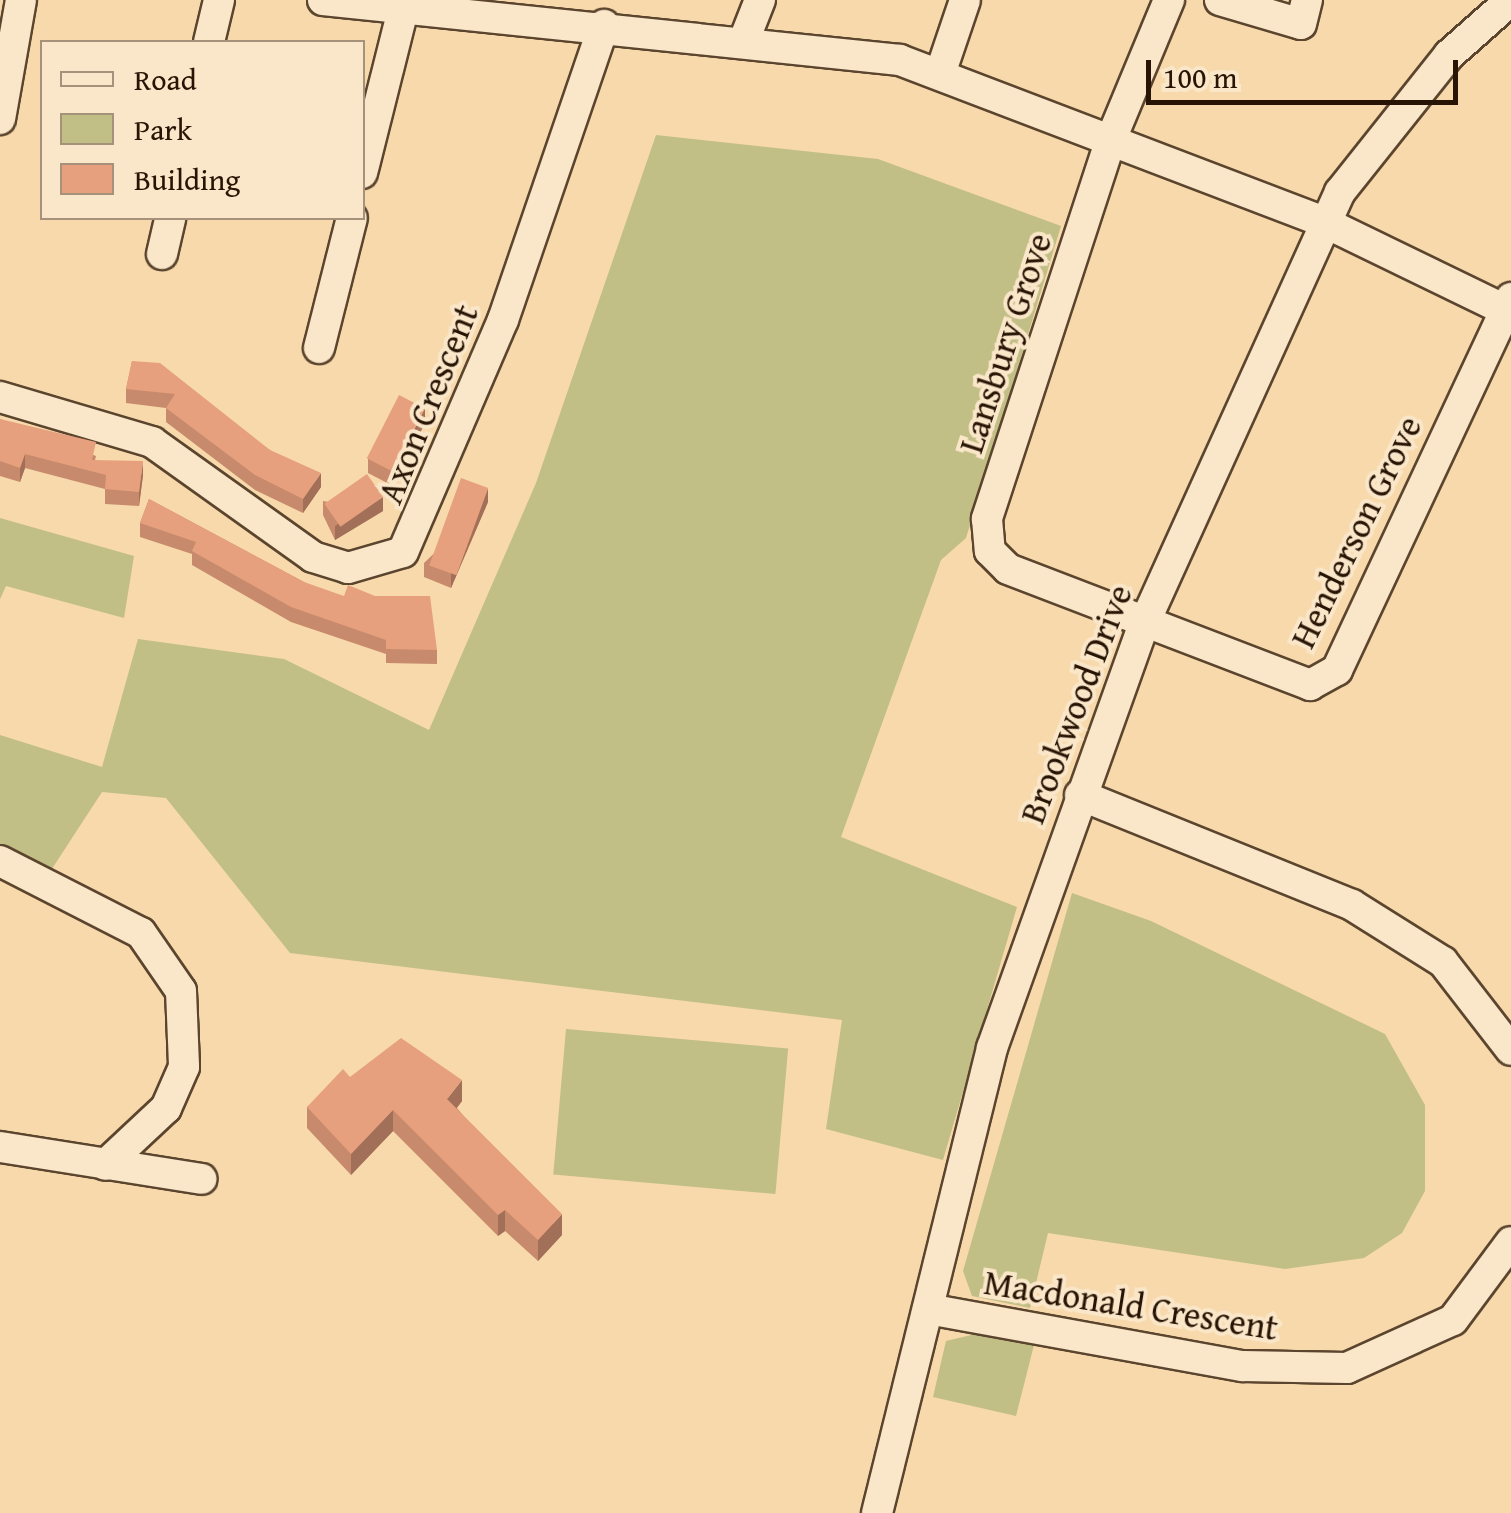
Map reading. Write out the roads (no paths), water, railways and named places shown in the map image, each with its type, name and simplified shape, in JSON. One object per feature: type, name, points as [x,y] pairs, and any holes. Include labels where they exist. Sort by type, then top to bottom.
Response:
[{"type":"street","points":[[0,119],[4,76],[21,0]]},
{"type":"street","points":[[209,40],[219,0]]},
{"type":"street","points":[[322,0],[389,6],[572,10],[604,25],[744,38],[940,74],[1326,223],[1508,304]]},
{"type":"street","points":[[744,38],[760,0]]},
{"type":"street","points":[[940,74],[965,0]]},
{"type":"street","name":"Lansbury Grove","points":[[1144,624],[1008,568],[990,551],[988,519],[1111,138],[1169,0]]},
{"type":"street","points":[[1220,0],[1301,24],[1307,0]]},
{"type":"street","name":"Brookwood Drive","points":[[877,1513],[992,1048],[1144,624],[1326,223],[1382,134],[1511,0]]},
{"type":"street","points":[[365,154],[389,6]]},
{"type":"street","name":"Axon Crescent","points":[[0,397],[152,442],[313,558],[348,568],[403,552],[503,320],[604,25]]},
{"type":"street","points":[[162,254],[170,220]]},
{"type":"street","points":[[320,348],[352,220]]},
{"type":"street","name":"Henderson Grove","points":[[1144,624],[1310,686],[1338,670],[1508,304]]},
{"type":"street","points":[[1080,795],[1352,905],[1444,962],[1511,1050]]},
{"type":"street","points":[[0,861],[141,933],[181,990],[184,1067],[172,1095],[136,1146],[104,1165]]},
{"type":"street","points":[[0,1147],[201,1179]]},
{"type":"street","name":"Macdonald Crescent","points":[[928,1308],[1242,1366],[1347,1368],[1453,1320],[1511,1242]]}]
